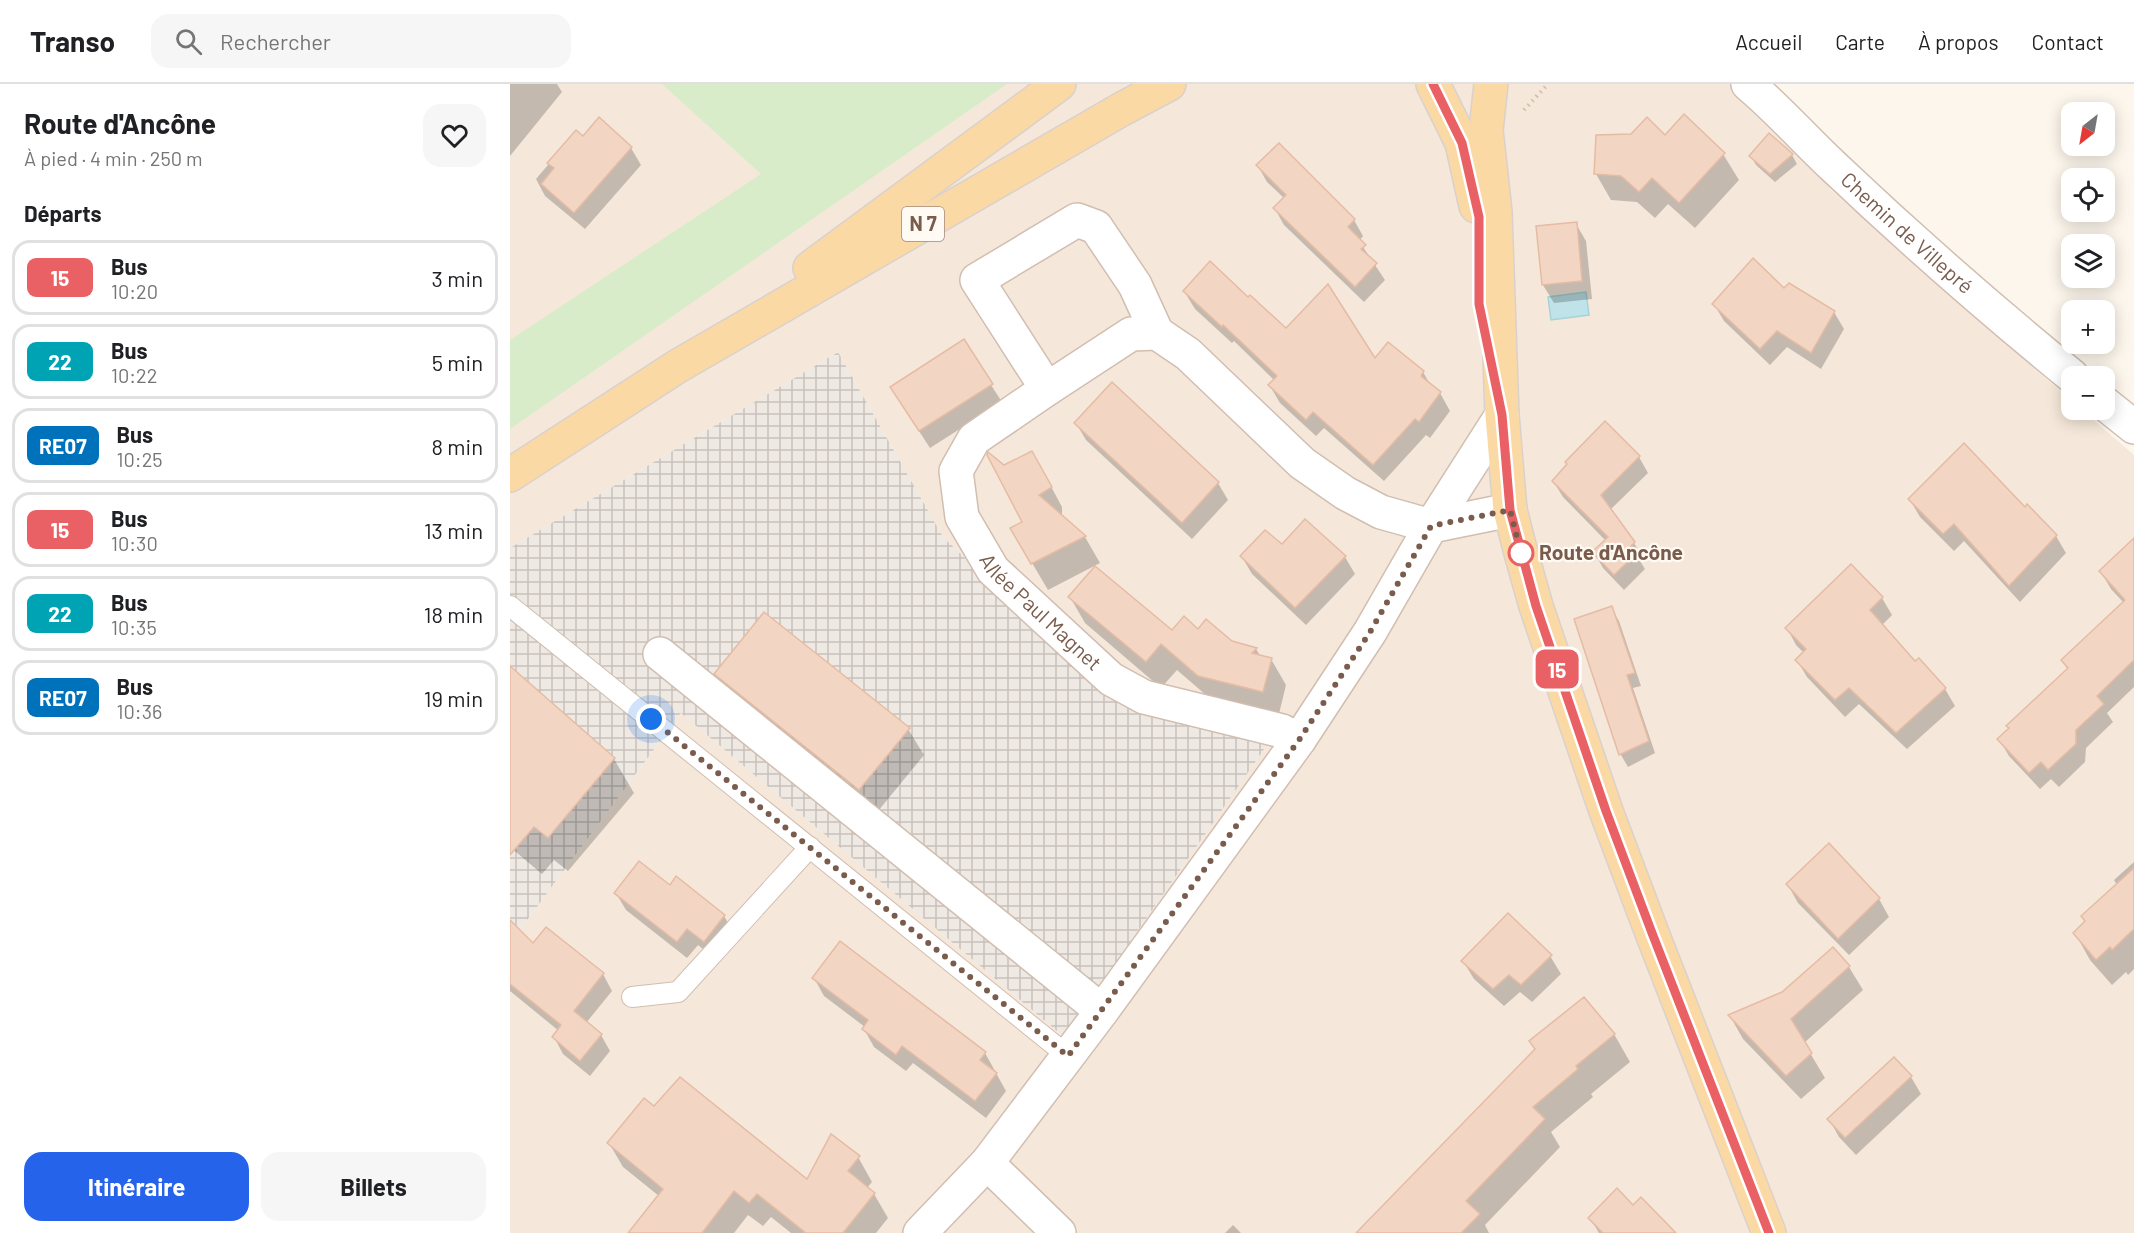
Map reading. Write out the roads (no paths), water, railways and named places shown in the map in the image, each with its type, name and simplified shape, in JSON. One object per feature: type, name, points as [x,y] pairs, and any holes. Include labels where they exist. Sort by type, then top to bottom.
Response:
[{"type":"main road","name":"N 7","points":[[678,366],[1059,84]]},
{"type":"main road","name":"N 7","points":[[510,475],[678,366],[1169,84]]},
{"type":"main road","points":[[1433,84],[1462,143],[1479,217],[1479,304],[1502,415]]},
{"type":"main road","points":[[1491,84],[1486,130],[1496,212],[1502,415],[1510,510],[1536,606],[1606,811],[1769,1233]]},
{"type":"street","name":"Chemin de Villepré","points":[[1748,84],[1833,166],[2013,328],[2061,367]]},
{"type":"street","points":[[1047,389],[977,280],[1077,220],[1096,227],[1135,285],[1157,333],[1188,354],[1302,463],[1345,493],[1381,512],[1431,526],[1510,510]]},
{"type":"street","name":"Allée Paul Magnet","points":[[1157,333],[1131,334],[974,439],[956,471],[962,517],[993,570],[1111,679],[1144,697],[1282,731],[1299,740]]},
{"type":"street","points":[[2115,412],[2134,428]]},
{"type":"street","points":[[920,1233],[987,1163],[1102,1011],[1299,740],[1370,632],[1431,526],[1502,415]]},
{"type":"street","points":[[660,654],[1102,1011]]},
{"type":"street","points":[[987,1163],[1059,1233]]},
{"type":"lane","points":[[510,606],[1068,1056]]},
{"type":"lane","points":[[632,997],[678,992],[810,847]]},
{"type":"water","points":[[1586,292],[1589,315],[1551,320],[1548,297]]},
{"type":"place","name":"Route d'Ancône","points":[[1521,553]]}]
